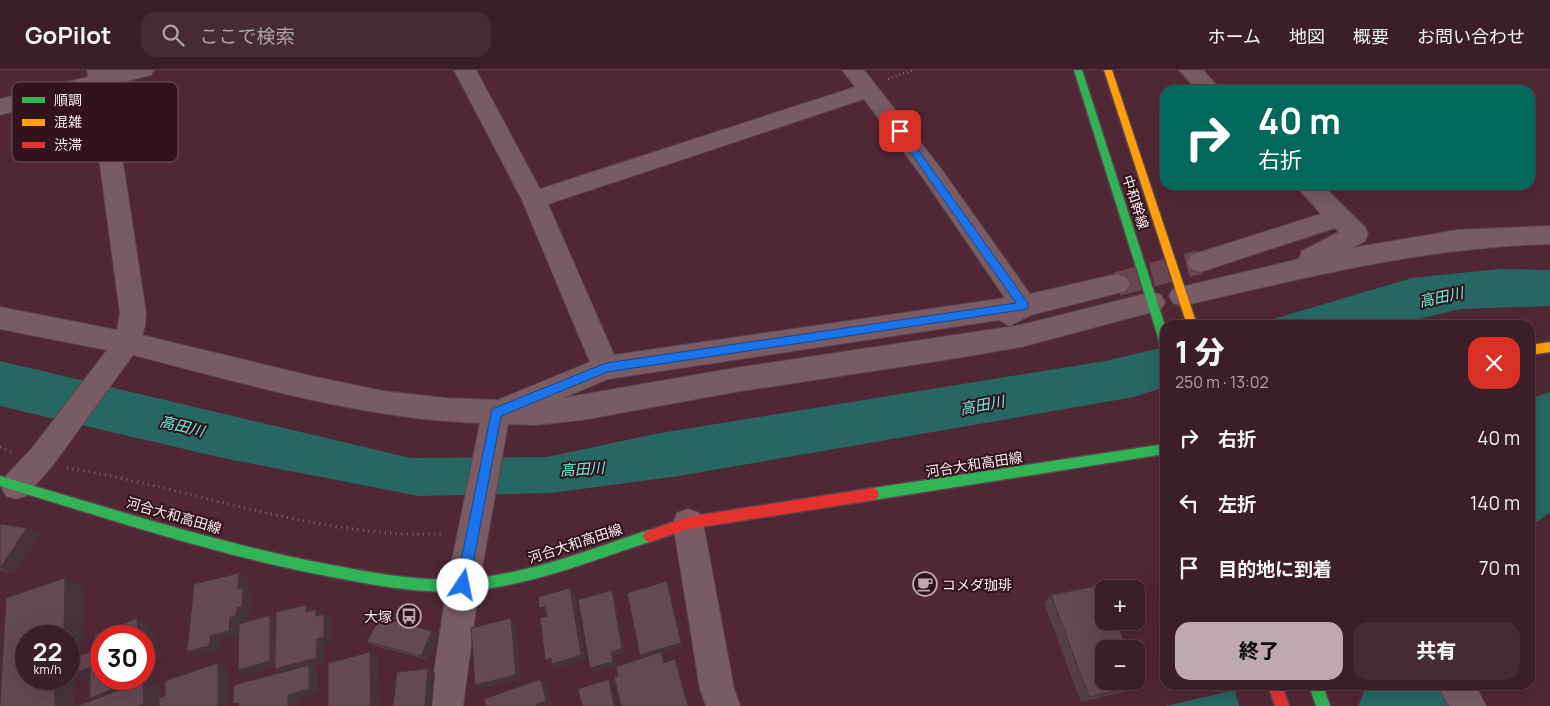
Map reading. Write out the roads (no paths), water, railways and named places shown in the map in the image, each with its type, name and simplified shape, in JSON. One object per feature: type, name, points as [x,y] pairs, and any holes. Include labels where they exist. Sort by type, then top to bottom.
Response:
[{"type":"main road","name":"中和幹線","points":[[1078,70],[1160,328]]},
{"type":"main road","name":"中和幹線","points":[[1108,70],[1190,320]]},
{"type":"main road","points":[[1535,349],[1550,347]]},
{"type":"main road","name":"河合大和高田線","points":[[8,483],[261,556],[332,571],[407,583],[463,585],[524,575],[688,523],[1160,450]]},
{"type":"main road","points":[[1277,690],[1282,706]]},
{"type":"main road","points":[[1318,690],[1323,706]]},
{"type":"street","points":[[80,82],[99,76],[143,70]]},
{"type":"street","points":[[465,70],[534,200],[606,368]]},
{"type":"street","points":[[853,70],[951,201],[1024,306]]},
{"type":"street","points":[[1190,70],[1205,85]]},
{"type":"street","points":[[534,200],[869,90]]},
{"type":"street","points":[[0,107],[12,103]]},
{"type":"street","points":[[8,483],[40,460],[123,348],[134,312],[112,162]]},
{"type":"street","points":[[1281,274],[1356,234],[1312,190]]},
{"type":"street","points":[[1200,262],[1339,217]]},
{"type":"street","points":[[1184,301],[1281,274],[1460,238],[1550,235]]},
{"type":"street","points":[[495,417],[606,368],[1024,306],[1117,284]]},
{"type":"street","points":[[875,359],[903,340],[997,322],[1024,306]]},
{"type":"street","points":[[0,318],[85,336],[123,348],[311,388],[383,402],[495,417],[582,408],[735,380],[1021,336],[1154,309]]},
{"type":"street","points":[[446,706],[463,585],[495,417]]},
{"type":"street","points":[[688,523],[717,689],[723,706]]},
{"type":"street","points":[[1458,690],[1469,706]]},
{"type":"water","name":"高田川","points":[[1499,269],[1550,270],[1550,306],[1461,309],[1414,320],[1270,320],[1412,278]]},
{"type":"water","name":"高田川","points":[[1160,348],[1160,389],[1134,397],[679,476],[551,493],[419,496],[223,458],[0,406],[0,361],[411,458],[547,457],[660,433],[1105,361]]},
{"type":"water","points":[[1550,392],[1550,513],[1535,523],[1535,397]]},
{"type":"water","points":[[1235,690],[1239,706],[1165,706]]},
{"type":"water","points":[[1365,690],[1441,690],[1460,706],[1358,706]]},
{"type":"tunnel","points":[[1117,284],[1200,262]]},
{"type":"place","name":"コメダ珈琲","points":[[925,584]]},
{"type":"place","name":"大塚","points":[[409,616]]}]
